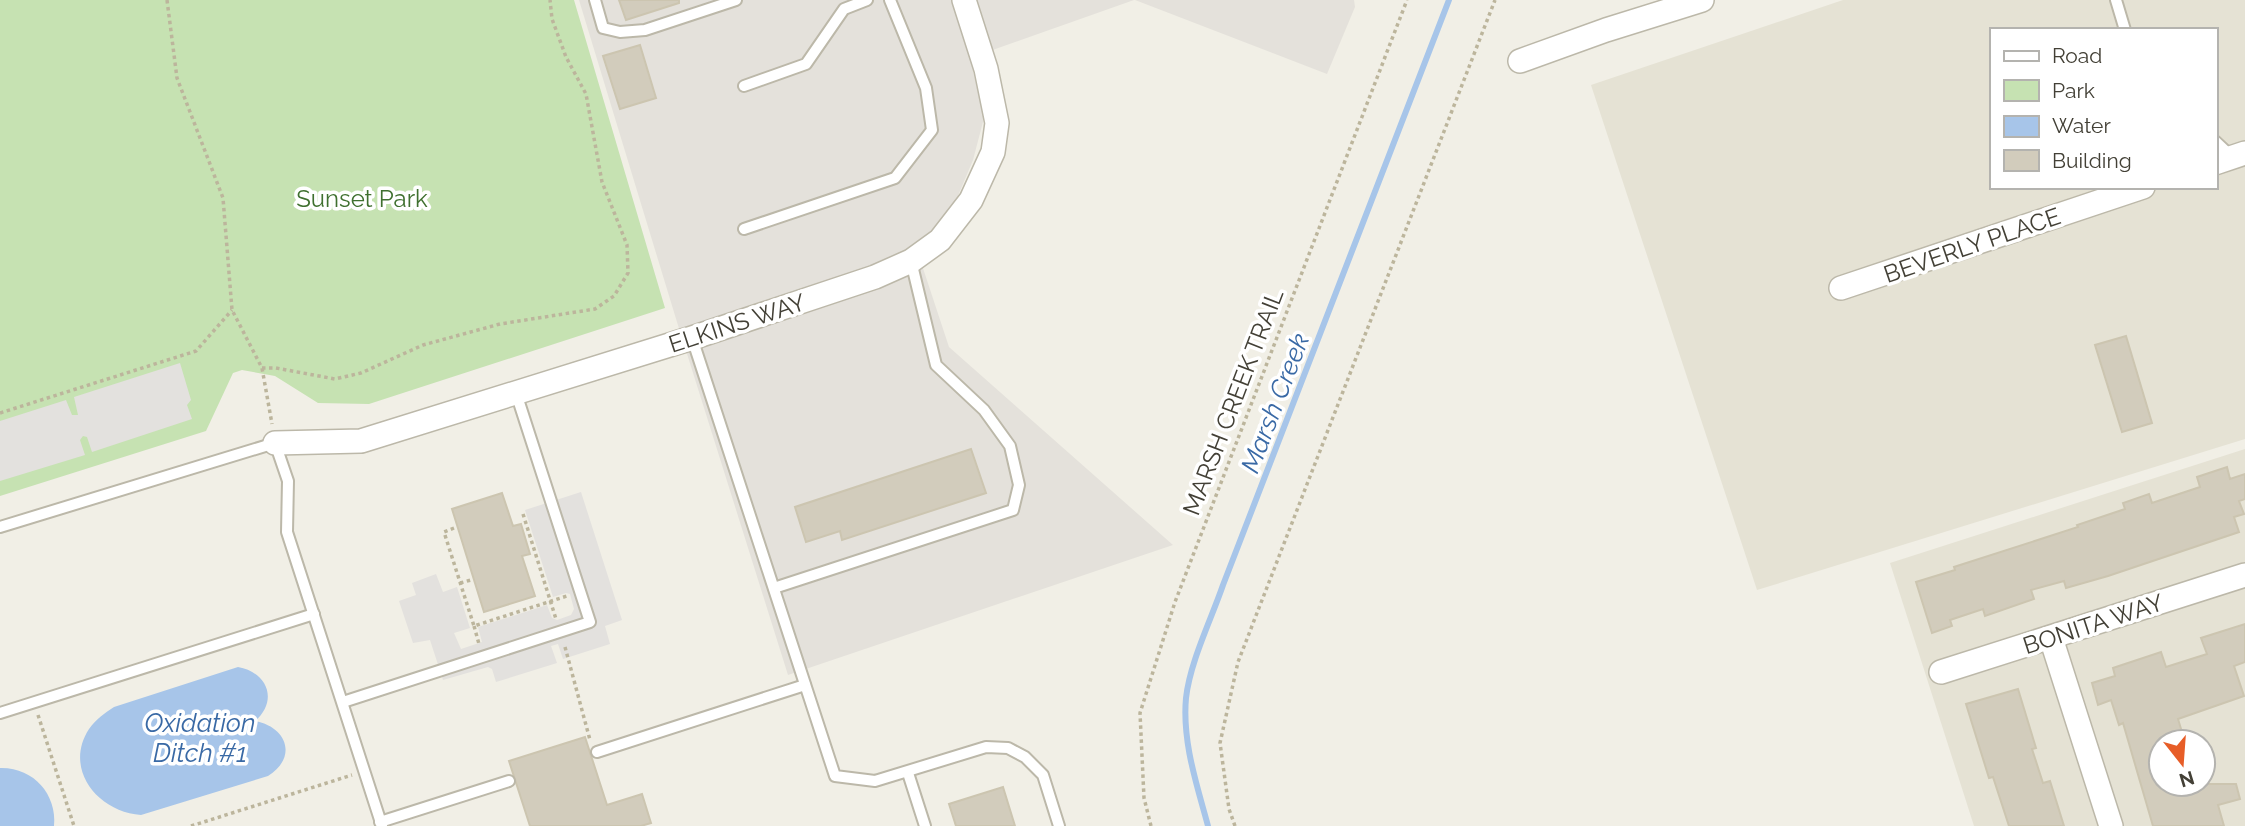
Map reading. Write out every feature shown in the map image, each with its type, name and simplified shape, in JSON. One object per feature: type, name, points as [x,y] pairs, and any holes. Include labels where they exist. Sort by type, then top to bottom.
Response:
[{"type":"street","name":"ELKINS WAY","points":[[275,443],[361,441],[692,338],[875,277],[911,261],[940,240],[971,200],[993,152],[997,123],[986,69],[964,0]]},
{"type":"street","points":[[1520,61],[1702,0]]},
{"type":"street","name":"BEVERLY PLACE","points":[[1841,288],[2137,189]]},
{"type":"street","name":"BONITA WAY","points":[[1941,672],[2245,575]]},
{"type":"street","points":[[2051,638],[2110,826]]},
{"type":"lane","points":[[595,0],[603,27],[620,32],[645,30],[736,0]]},
{"type":"lane","points":[[744,86],[806,64],[844,9],[867,0]]},
{"type":"lane","points":[[744,229],[895,178],[932,130],[926,88],[890,0]]},
{"type":"lane","points":[[2116,0],[2124,28]]},
{"type":"lane","points":[[2217,143],[2231,158]]},
{"type":"lane","points":[[774,588],[1013,510],[1019,485],[1010,446],[984,410],[936,365],[911,261]]},
{"type":"lane","points":[[692,338],[835,776],[875,781],[986,747],[1008,748],[1025,757],[1042,775],[1059,826]]},
{"type":"lane","points":[[343,702],[590,622],[516,393]]},
{"type":"lane","points":[[0,527],[275,443],[288,481],[287,532],[381,824],[509,781]]},
{"type":"lane","points":[[0,713],[314,614]]},
{"type":"lane","points":[[597,752],[805,685]]},
{"type":"lane","points":[[908,773],[925,826]]},
{"type":"path","points":[[167,0],[177,78],[223,198],[232,310],[262,368],[275,443]]},
{"type":"path","points":[[262,368],[335,379],[361,373],[424,345],[500,324],[595,309],[614,296],[628,273],[626,245],[602,182],[586,94],[566,57],[552,19],[550,0]]},
{"type":"path","name":"MARSH CREEK TRAIL","points":[[1151,826],[1144,798],[1140,713],[1175,602],[1407,0]]},
{"type":"path","points":[[1235,826],[1229,809],[1220,743],[1238,662],[1495,0]]},
{"type":"path","points":[[0,413],[196,351],[232,310]]},
{"type":"path","points":[[454,528],[444,532],[474,626],[580,592]]},
{"type":"path","points":[[460,583],[471,580]]},
{"type":"path","points":[[34,702],[74,826]]},
{"type":"path","points":[[191,826],[364,771]]},
{"type":"shaded area","points":[[579,0],[1134,0],[970,58],[984,118],[973,160],[952,210],[916,247],[949,347],[1173,545],[788,675]]},
{"type":"shaded area","points":[[1135,0],[1354,0],[1355,7],[1327,74]]},
{"type":"shaded area","points":[[1843,0],[2245,0],[2245,439],[1757,590],[1591,85]]},
{"type":"shaded area","points":[[180,363],[191,400],[187,405],[192,419],[92,452],[87,437],[83,436],[80,440],[85,455],[0,481],[0,421],[66,400],[72,415],[78,415],[74,397]]},
{"type":"shaded area","points":[[2245,449],[2245,826],[1974,826],[1890,563]]},
{"type":"shaded area","points":[[581,492],[622,620],[605,626],[610,644],[563,659],[558,644],[551,646],[557,663],[496,682],[492,669],[488,667],[443,680],[430,640],[413,643],[399,601],[416,595],[412,583],[436,574],[443,592],[457,587],[470,628],[454,633],[461,649],[482,642],[478,627],[547,605],[552,618],[557,620],[571,615],[574,609],[570,594],[553,597],[525,510]]},
{"type":"green space","name":"Sunset Park","points":[[0,0],[574,0],[665,308],[369,404],[318,403],[275,376],[242,370],[233,373],[206,431],[0,496]]},
{"type":"water","name":"Oxidation Ditch #1","points":[[238,667],[256,675],[266,688],[267,704],[255,721],[275,729],[285,744],[283,760],[268,776],[141,815],[111,806],[89,786],[80,759],[82,744],[89,729],[101,716],[114,707]]},
{"type":"water","points":[[0,768],[23,772],[40,785],[51,803],[54,826],[0,826]]},
{"type":"building","points":[[619,0],[679,0],[679,3],[626,20]]},
{"type":"building","points":[[640,45],[656,98],[620,109],[603,56]]},
{"type":"building","points":[[2126,336],[2152,423],[2122,432],[2095,345]]},
{"type":"building","points":[[971,449],[986,493],[842,540],[840,531],[806,542],[795,507]]},
{"type":"building","points":[[2227,467],[2230,479],[2245,474],[2245,499],[2239,501],[2244,514],[2234,517],[2239,532],[2066,588],[2064,581],[2031,590],[2034,599],[1985,616],[1983,609],[1950,620],[1952,626],[1932,633],[1916,582],[2078,527],[2077,525],[2125,509],[2123,503],[2149,494],[2152,503],[2200,487],[2197,477]]},
{"type":"building","points":[[502,493],[513,526],[521,524],[530,554],[522,556],[535,596],[484,612],[452,509]]},
{"type":"building","points":[[2245,624],[2245,662],[2234,666],[2244,696],[2178,719],[2181,728],[2147,728],[2147,798],[2217,798],[2217,784],[2236,784],[2240,799],[2218,805],[2224,826],[2153,826],[2123,723],[2119,725],[2111,700],[2098,705],[2092,683],[2115,676],[2113,668],[2161,652],[2166,667],[2207,654],[2201,638]]},
{"type":"building","points":[[2018,689],[2036,748],[2032,749],[2043,783],[2050,781],[2064,826],[2009,826],[1993,777],[1989,778],[1966,704]]},
{"type":"building","points":[[585,737],[607,805],[642,794],[651,823],[641,826],[530,826],[509,761]]},
{"type":"building","points":[[1003,787],[1015,826],[956,826],[949,804]]},
{"type":"waterway","name":"Marsh Creek","points":[[1208,826],[1191,763],[1186,731],[1186,698],[1192,670],[1449,0]]}]
